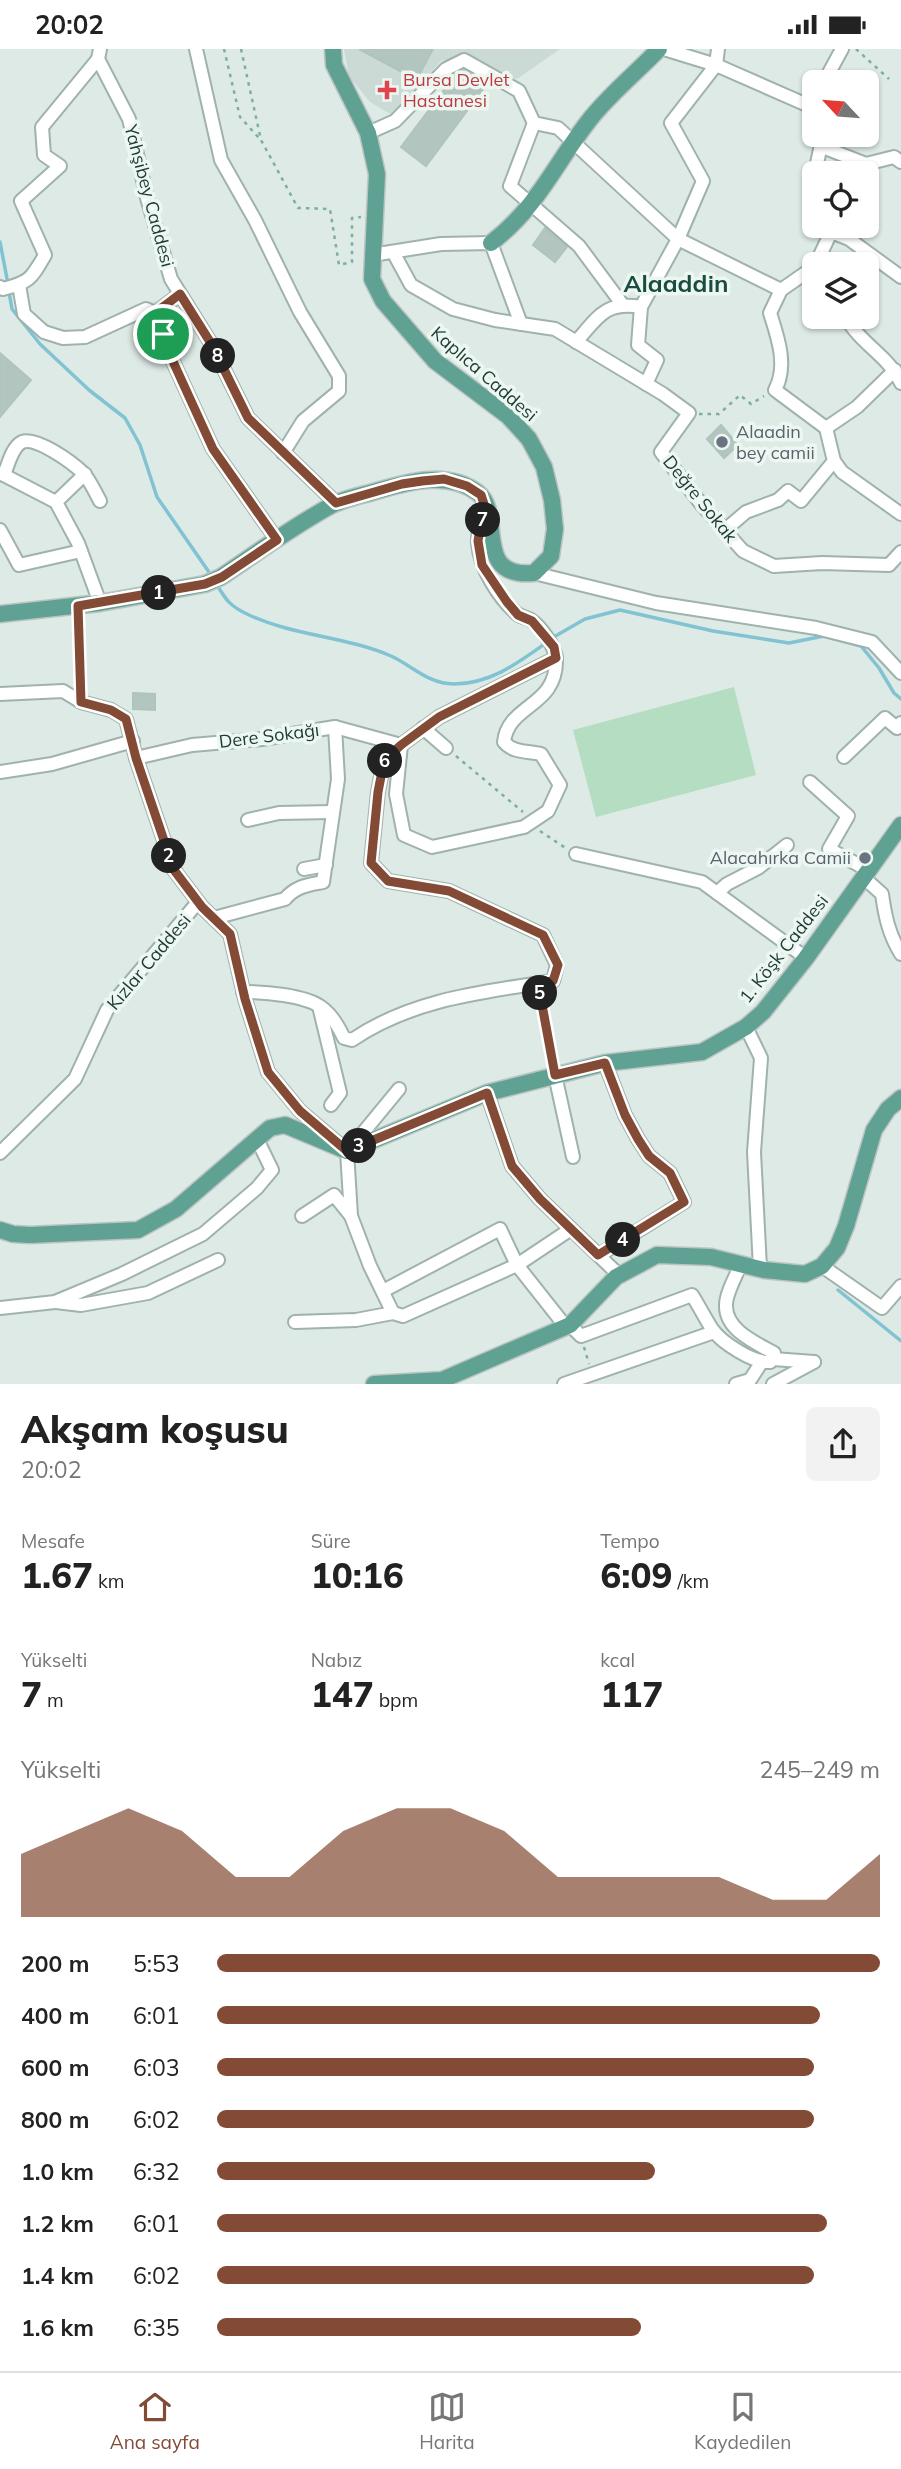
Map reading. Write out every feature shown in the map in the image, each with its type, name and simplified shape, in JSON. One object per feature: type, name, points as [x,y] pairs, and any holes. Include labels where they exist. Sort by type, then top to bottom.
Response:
[{"type":"main road","name":"Kaplıca Caddesi","points":[[333,49],[334,65],[368,132],[377,174],[372,279],[383,301],[435,361],[508,416],[529,439],[544,467],[552,500],[555,529],[551,556],[534,573]]},
{"type":"main road","points":[[491,243],[510,228],[532,204],[592,117],[661,49]]},
{"type":"main road","points":[[0,614],[100,603],[205,584],[222,577],[336,503],[402,484],[444,479],[467,486],[481,495],[494,554],[503,565],[514,572],[534,573]]},
{"type":"main road","name":"1. Köşk Caddesi","points":[[347,1151],[487,1093],[605,1063],[702,1052],[746,1027],[763,1012],[806,958],[901,825]]},
{"type":"main road","points":[[374,1384],[443,1382],[572,1329],[619,1275],[657,1255],[711,1257],[760,1268],[805,1274],[822,1266],[837,1248],[846,1226],[874,1130],[888,1108],[901,1098]]},
{"type":"main road","points":[[0,1230],[22,1235],[138,1230],[176,1209],[270,1128],[285,1125],[347,1151]]},
{"type":"street","points":[[196,49],[221,160],[255,220],[300,313],[339,376],[339,391],[303,421],[283,453]]},
{"type":"street","points":[[661,49],[716,65],[802,100]]},
{"type":"street","points":[[646,384],[657,360],[638,345],[641,307],[678,239],[703,181],[671,123],[716,65],[718,49]]},
{"type":"street","points":[[831,70],[842,49]]},
{"type":"street","points":[[2,288],[19,285],[32,277],[45,255],[20,201],[60,166],[44,155],[42,127],[99,54]]},
{"type":"street","name":"Yahşibey Caddesi","points":[[99,54],[129,119],[153,221],[171,279],[212,345],[248,418],[336,503]]},
{"type":"street","points":[[368,132],[395,121],[446,69],[464,59],[519,91],[534,123],[510,186],[579,246],[622,304]]},
{"type":"street","points":[[534,123],[558,128],[678,239],[781,290]]},
{"type":"street","points":[[833,147],[866,164],[899,156]]},
{"type":"street","points":[[847,238],[901,277]]},
{"type":"street","points":[[372,255],[441,244],[491,243],[521,324]]},
{"type":"street","points":[[393,252],[411,285],[453,309],[555,329],[689,413]]},
{"type":"street","points":[[802,275],[781,290],[770,313],[779,342],[782,377],[775,390],[826,428],[834,461],[842,472],[901,514]]},
{"type":"street","points":[[19,285],[24,314],[44,332],[63,338],[85,337],[146,309],[155,313],[170,355],[213,449],[277,540]]},
{"type":"street","points":[[155,313],[180,294]]},
{"type":"street","points":[[576,342],[601,314],[622,304],[641,307]]},
{"type":"street","points":[[852,329],[895,370],[901,383]]},
{"type":"street","points":[[826,428],[858,407],[895,370]]},
{"type":"street","name":"Değre Sokak","points":[[689,413],[661,452],[702,505],[743,551],[774,566],[822,563],[889,565],[901,552]]},
{"type":"street","points":[[100,501],[85,474],[44,446],[24,441],[17,446],[2,474],[56,502],[81,551],[100,603]]},
{"type":"street","points":[[725,530],[746,512],[778,500],[788,491],[801,501],[834,461]]},
{"type":"street","points":[[56,502],[85,474]]},
{"type":"street","points":[[401,745],[396,794],[404,835],[432,847],[535,823],[548,811],[560,785],[541,754],[509,748],[504,742],[505,732],[511,722],[549,689],[554,681],[552,648],[532,621],[518,615],[512,608],[482,565],[478,541],[484,504]]},
{"type":"street","points":[[0,530],[19,565],[81,551]]},
{"type":"street","points":[[534,573],[656,603],[816,628],[872,642],[901,673]]},
{"type":"street","points":[[243,992],[280,995],[319,1005],[333,1017],[344,1038],[352,1040],[384,1020],[462,995],[553,981],[558,965],[543,935],[449,891],[388,881],[371,863],[384,761],[439,717],[552,648]]},
{"type":"street","points":[[0,694],[63,691],[81,702],[111,710],[126,719],[136,758],[174,870],[198,902],[230,934],[243,992],[268,1072],[300,1111],[347,1151]]},
{"type":"street","points":[[844,757],[885,718],[897,728],[901,723]]},
{"type":"street","points":[[214,918],[256,909],[285,899],[301,886],[323,882],[338,779],[335,727]]},
{"type":"street","name":"Dere Sokağı","points":[[136,758],[192,745],[262,739],[335,727],[401,745]]},
{"type":"street","points":[[423,729],[446,748]]},
{"type":"street","points":[[0,772],[52,764],[133,741]]},
{"type":"street","points":[[810,782],[848,816],[829,849],[865,874],[882,894],[885,917],[901,954]]},
{"type":"street","points":[[248,820],[279,813],[333,812]]},
{"type":"street","points":[[717,893],[727,884],[758,868],[787,845]]},
{"type":"street","points":[[576,855],[702,882],[806,958]]},
{"type":"street","points":[[304,869],[326,865]]},
{"type":"street","name":"Kızlar Caddesi","points":[[0,1153],[75,1079],[107,1010],[198,902]]},
{"type":"street","points":[[319,1005],[340,1093],[331,1105]]},
{"type":"street","points":[[746,1027],[761,1058],[754,1152],[760,1268]]},
{"type":"street","points":[[598,1255],[684,1202],[670,1173],[649,1156],[638,1139],[625,1115],[605,1063]]},
{"type":"street","points":[[555,1075],[573,1157]]},
{"type":"street","points":[[351,1216],[347,1151],[399,1089]]},
{"type":"street","points":[[487,1093],[512,1166],[540,1199],[619,1275]]},
{"type":"street","points":[[55,1302],[122,1274],[203,1234],[257,1188],[272,1170],[257,1139]]},
{"type":"street","points":[[302,1216],[334,1195],[351,1216],[393,1313]]},
{"type":"street","points":[[383,1291],[500,1229],[517,1265],[572,1329],[692,1295],[714,1332],[749,1358],[814,1362],[773,1384]]},
{"type":"street","points":[[295,1322],[356,1320],[393,1313],[403,1316],[517,1265],[571,1229]]},
{"type":"street","points":[[0,1308],[55,1302],[80,1305],[148,1293],[218,1260]]},
{"type":"street","points":[[741,1264],[726,1305],[728,1316],[733,1327],[769,1358]]},
{"type":"street","points":[[822,1266],[883,1308],[901,1286]]},
{"type":"street","points":[[564,1384],[714,1332]]},
{"type":"street","points":[[736,1384],[750,1380],[769,1358]]},
{"type":"path","points":[[224,49],[240,117],[261,140],[298,208],[330,209],[339,265],[352,262],[352,218],[374,217]]},
{"type":"path","points":[[241,49],[261,140]]},
{"type":"path","points":[[856,49],[889,79]]},
{"type":"path","points":[[689,413],[719,414],[740,395],[751,404],[775,390]]},
{"type":"path","points":[[78,606],[81,702]]},
{"type":"path","points":[[446,748],[535,823],[539,830],[576,855]]},
{"type":"path","points":[[538,983],[555,1075]]},
{"type":"path","points":[[572,1329],[593,1374]]},
{"type":"shaded area","name":"Bursa Devlet Hastanesi","points":[[344,49],[560,49],[517,79],[442,60],[392,115],[370,102],[349,76]]},
{"type":"green space","points":[[734,687],[756,775],[596,817],[573,730]]},
{"type":"building","points":[[359,49],[433,49],[418,77],[401,68],[400,71]]},
{"type":"building","points":[[464,70],[487,84],[426,166],[401,147],[456,74]]},
{"type":"building","points":[[545,228],[567,247],[555,262],[533,245]]},
{"type":"building","points":[[0,353],[31,380],[0,417]]},
{"type":"building","name":"Alaadin bey camii","points":[[721,425],[738,445],[724,458],[707,439]]},
{"type":"building","points":[[133,693],[155,694],[155,710],[133,709]]},
{"type":"waterway","points":[[0,242],[8,284]]},
{"type":"waterway","points":[[9,292],[12,309],[40,344],[89,390],[125,418],[140,445],[157,497],[211,575]]},
{"type":"waterway","points":[[217,585],[229,602],[247,614],[282,627],[373,649],[399,660],[428,678],[445,683],[467,683],[492,676],[546,643]]},
{"type":"waterway","points":[[552,638],[585,619],[620,610],[713,631],[789,643],[824,636],[861,646],[901,699]]},
{"type":"waterway","points":[[838,1290],[901,1341]]},
{"type":"place","name":"Bursa Devlet Hastanesi","points":[[387,90]]},
{"type":"place","name":"Alaadin bey camii","points":[[722,442]]},
{"type":"place","name":"Alacahırka Camii","points":[[865,858]]},
{"type":"district","name":"Alaaddin","points":[[676,284]]},
{"type":"route","points":[[180,294],[212,345],[248,418],[336,503],[402,484],[444,479],[467,486],[481,495],[484,504],[478,541],[482,565],[518,615],[532,621],[554,647],[556,658],[439,717],[384,761],[371,863],[388,881],[449,891],[543,935],[558,965],[553,981],[538,983],[555,1075],[605,1063],[625,1115],[638,1139],[649,1156],[670,1173],[684,1202],[598,1255],[540,1199],[512,1166],[487,1093],[347,1151],[300,1111],[268,1072],[245,999],[230,934],[202,907],[174,870],[136,758],[126,719],[111,710],[81,702],[78,606],[205,584],[222,577],[277,540],[213,449],[163,334],[155,313],[180,294]]}]
